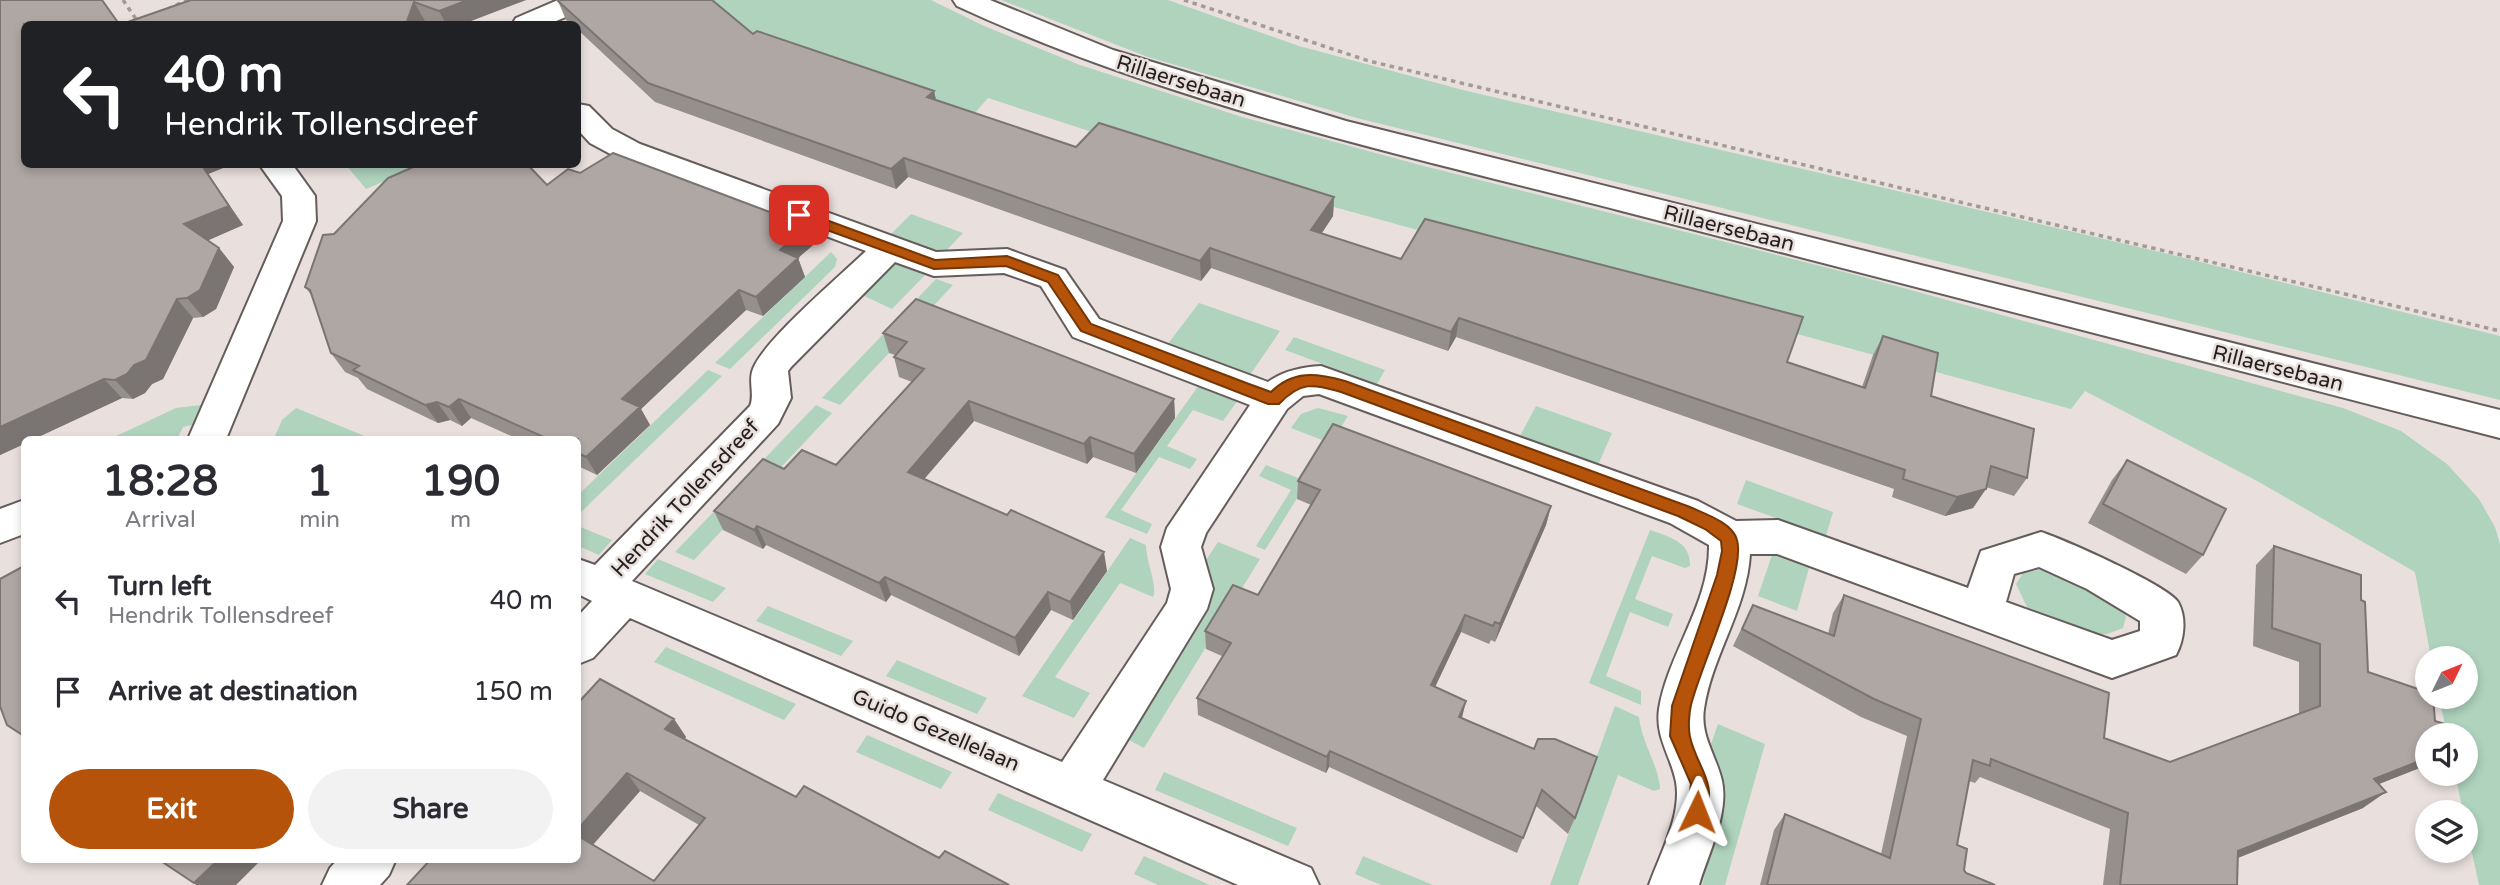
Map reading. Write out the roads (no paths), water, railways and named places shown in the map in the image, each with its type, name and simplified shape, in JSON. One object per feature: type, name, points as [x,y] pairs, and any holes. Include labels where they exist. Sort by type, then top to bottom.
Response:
[{"type":"street","points":[[533,21],[582,0]]},
{"type":"street","name":"Rillaersebaan","points":[[967,0],[1071,44],[1155,75],[1337,128],[2500,424]]},
{"type":"street","points":[[581,116],[601,136],[629,151],[934,264],[1007,261],[1053,278],[1086,328],[1274,400]]},
{"type":"street","points":[[208,436],[296,234],[302,214],[302,199],[278,168]]},
{"type":"street","name":"Hendrik Tollensdreef","points":[[581,637],[601,586],[765,414],[772,398],[770,371],[778,358],[888,248]]},
{"type":"street","points":[[1071,789],[1186,609],[1192,589],[1181,547],[1187,528],[1274,400],[1286,387],[1299,380],[1321,380],[1345,387],[1684,512],[1711,525],[1728,538],[1778,537],[1982,612]]},
{"type":"street","points":[[0,527],[21,517]]},
{"type":"street","points":[[1674,885],[1697,812],[1700,784],[1680,736],[1682,706],[1726,575],[1731,551],[1728,538]]},
{"type":"street","name":"Guido Gezellelaan","points":[[601,586],[1294,885]]},
{"type":"street","points":[[347,885],[368,863]]}]
